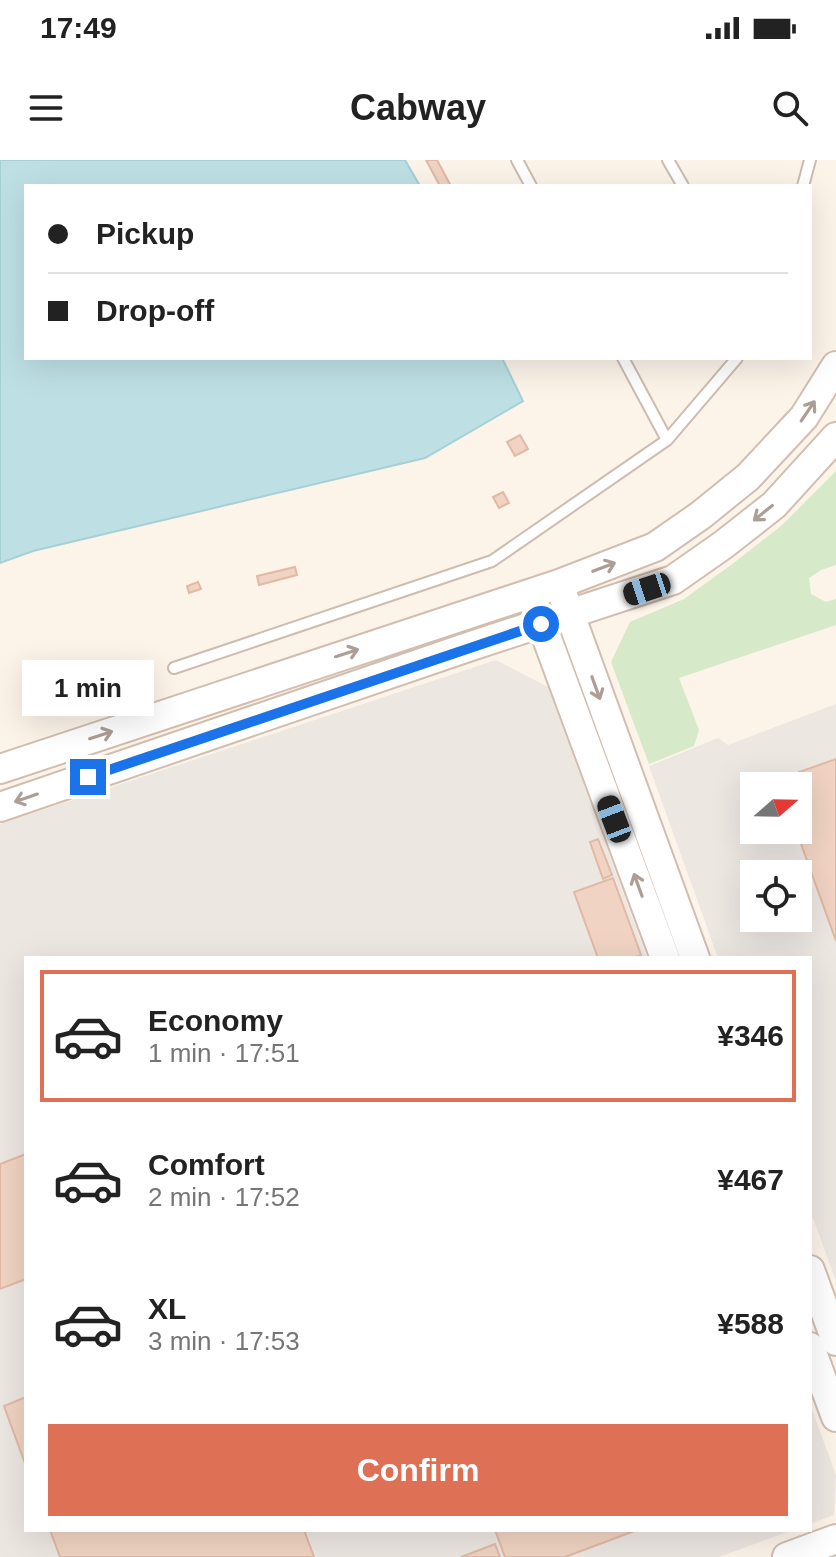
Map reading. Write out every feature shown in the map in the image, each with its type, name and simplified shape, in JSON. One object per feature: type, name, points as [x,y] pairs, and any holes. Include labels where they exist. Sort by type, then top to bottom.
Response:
[{"type":"street","points":[[0,769],[559,584],[655,547],[748,477],[804,417],[836,366]]},
{"type":"street","points":[[0,807],[673,580],[774,505],[836,437]]},
{"type":"street","points":[[559,584],[694,956]]},
{"type":"street","points":[[531,593],[664,956]]},
{"type":"street","points":[[812,1275],[836,1341]]},
{"type":"street","points":[[812,1352],[836,1417]]},
{"type":"street","points":[[787,1557],[836,1539]]},
{"type":"lane","points":[[517,160],[530,184]]},
{"type":"lane","points":[[668,160],[682,184]]},
{"type":"lane","points":[[804,184],[810,160]]},
{"type":"lane","points":[[624,360],[667,440]]},
{"type":"lane","points":[[174,668],[492,561],[667,440],[735,360]]},
{"type":"shaded area","points":[[496,660],[548,687],[646,956],[24,956],[24,1532],[788,1532],[719,1557],[0,1557],[0,824]]},
{"type":"shaded area","points":[[836,704],[836,1281],[812,1215],[812,956],[717,956],[649,766],[718,738],[728,745]]},
{"type":"shaded area","points":[[812,1409],[836,1475],[834,1515],[812,1523]]},
{"type":"green space","points":[[836,471],[836,565],[809,578],[811,594],[826,602],[836,599],[836,625],[679,678],[699,730],[694,746],[649,764],[611,662],[630,622],[684,599],[731,565],[781,526]]},
{"type":"water","points":[[0,160],[405,160],[419,184],[24,184],[24,360],[503,360],[523,401],[425,458],[33,551],[0,563]]},
{"type":"building","points":[[426,160],[437,160],[450,184],[439,184]]},
{"type":"building","points":[[520,435],[528,449],[515,456],[507,442]]},
{"type":"building","points":[[503,492],[509,503],[499,508],[493,497]]},
{"type":"building","points":[[295,567],[297,575],[259,585],[257,576]]},
{"type":"building","points":[[198,582],[201,589],[189,593],[187,586]]},
{"type":"building","points":[[836,759],[836,941],[812,874],[812,860],[807,860],[801,844],[812,844],[812,772],[799,772]]},
{"type":"building","points":[[598,839],[612,875],[603,879],[590,842]]},
{"type":"building","points":[[613,878],[641,955],[597,956],[574,892]]},
{"type":"building","points":[[24,1155],[24,1280],[0,1289],[0,1164]]},
{"type":"building","points":[[24,1398],[24,1461],[4,1406]]},
{"type":"building","points":[[51,1532],[305,1532],[314,1557],[60,1557]]},
{"type":"building","points":[[496,1532],[632,1532],[565,1557],[505,1557]]},
{"type":"building","points":[[495,1544],[500,1557],[461,1557]]},
{"type":"route","points":[[88,777],[541,624]]}]
